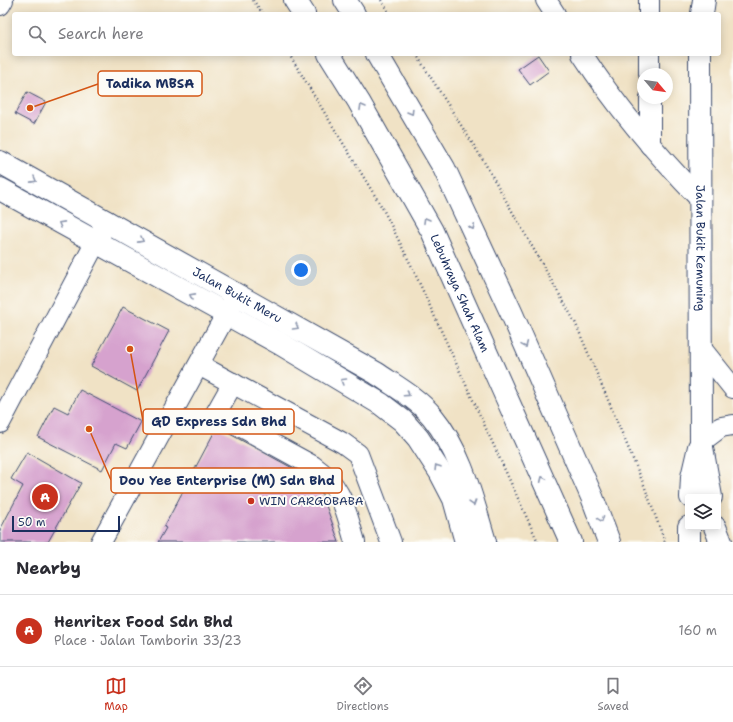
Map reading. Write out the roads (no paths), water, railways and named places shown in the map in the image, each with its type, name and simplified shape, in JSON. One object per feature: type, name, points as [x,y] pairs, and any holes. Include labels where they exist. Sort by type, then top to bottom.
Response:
[{"type":"main road","points":[[295,0],[303,12]]},
{"type":"main road","points":[[345,0],[353,12]]},
{"type":"main road","points":[[698,0],[699,12]]},
{"type":"main road","points":[[702,12],[704,0]]},
{"type":"main road","name":"Lebuhraya Shah Alam","points":[[330,56],[359,102],[432,231],[559,514],[570,542]]},
{"type":"main road","points":[[378,56],[444,168],[511,312],[592,496],[610,542]]},
{"type":"main road","name":"Jalan Bukit Kemuning","points":[[700,56],[701,442],[710,494]]},
{"type":"main road","name":"Jalan Bukit Meru","points":[[0,162],[238,294],[376,373],[417,401],[432,416],[451,447],[460,466],[485,542]]},
{"type":"main road","name":"Jalan Bukit Meru","points":[[0,189],[313,363],[381,404],[403,421],[418,438],[440,472],[454,499],[466,542]]},
{"type":"main road","name":"Jalan Bukit Kemuning","points":[[691,494],[692,477],[701,442]]},
{"type":"main road","points":[[689,530],[689,542]]},
{"type":"main road","points":[[715,530],[717,542]]},
{"type":"main road","points":[[716,530],[721,542]]},
{"type":"street","points":[[0,6],[3,0]]},
{"type":"street","points":[[546,0],[554,12]]},
{"type":"street","points":[[649,0],[649,12]]},
{"type":"street","points":[[583,56],[598,78],[650,145],[700,199]]},
{"type":"street","points":[[649,56],[649,68]]},
{"type":"street","points":[[650,104],[650,145]]},
{"type":"street","points":[[0,423],[107,221]]},
{"type":"street","points":[[101,542],[238,294]]},
{"type":"street","points":[[701,348],[733,388]]},
{"type":"street","points":[[199,365],[342,443],[358,454],[391,542]]},
{"type":"street","points":[[233,383],[216,413],[313,466],[326,475],[339,492],[355,542]]},
{"type":"street","points":[[701,442],[721,427],[733,426]]},
{"type":"place","name":"Tadika MBSA","points":[[30,108]]},
{"type":"place","name":"GD Express Sdn Bhd","points":[[130,349]]},
{"type":"place","name":"Dou Yee Enterprise (M) Sdn Bhd","points":[[89,429]]},
{"type":"place","name":"Henritex Food Sdn Bhd","points":[[45,497]]},
{"type":"place","name":"WIN CARGOBABA","points":[[251,501]]}]
